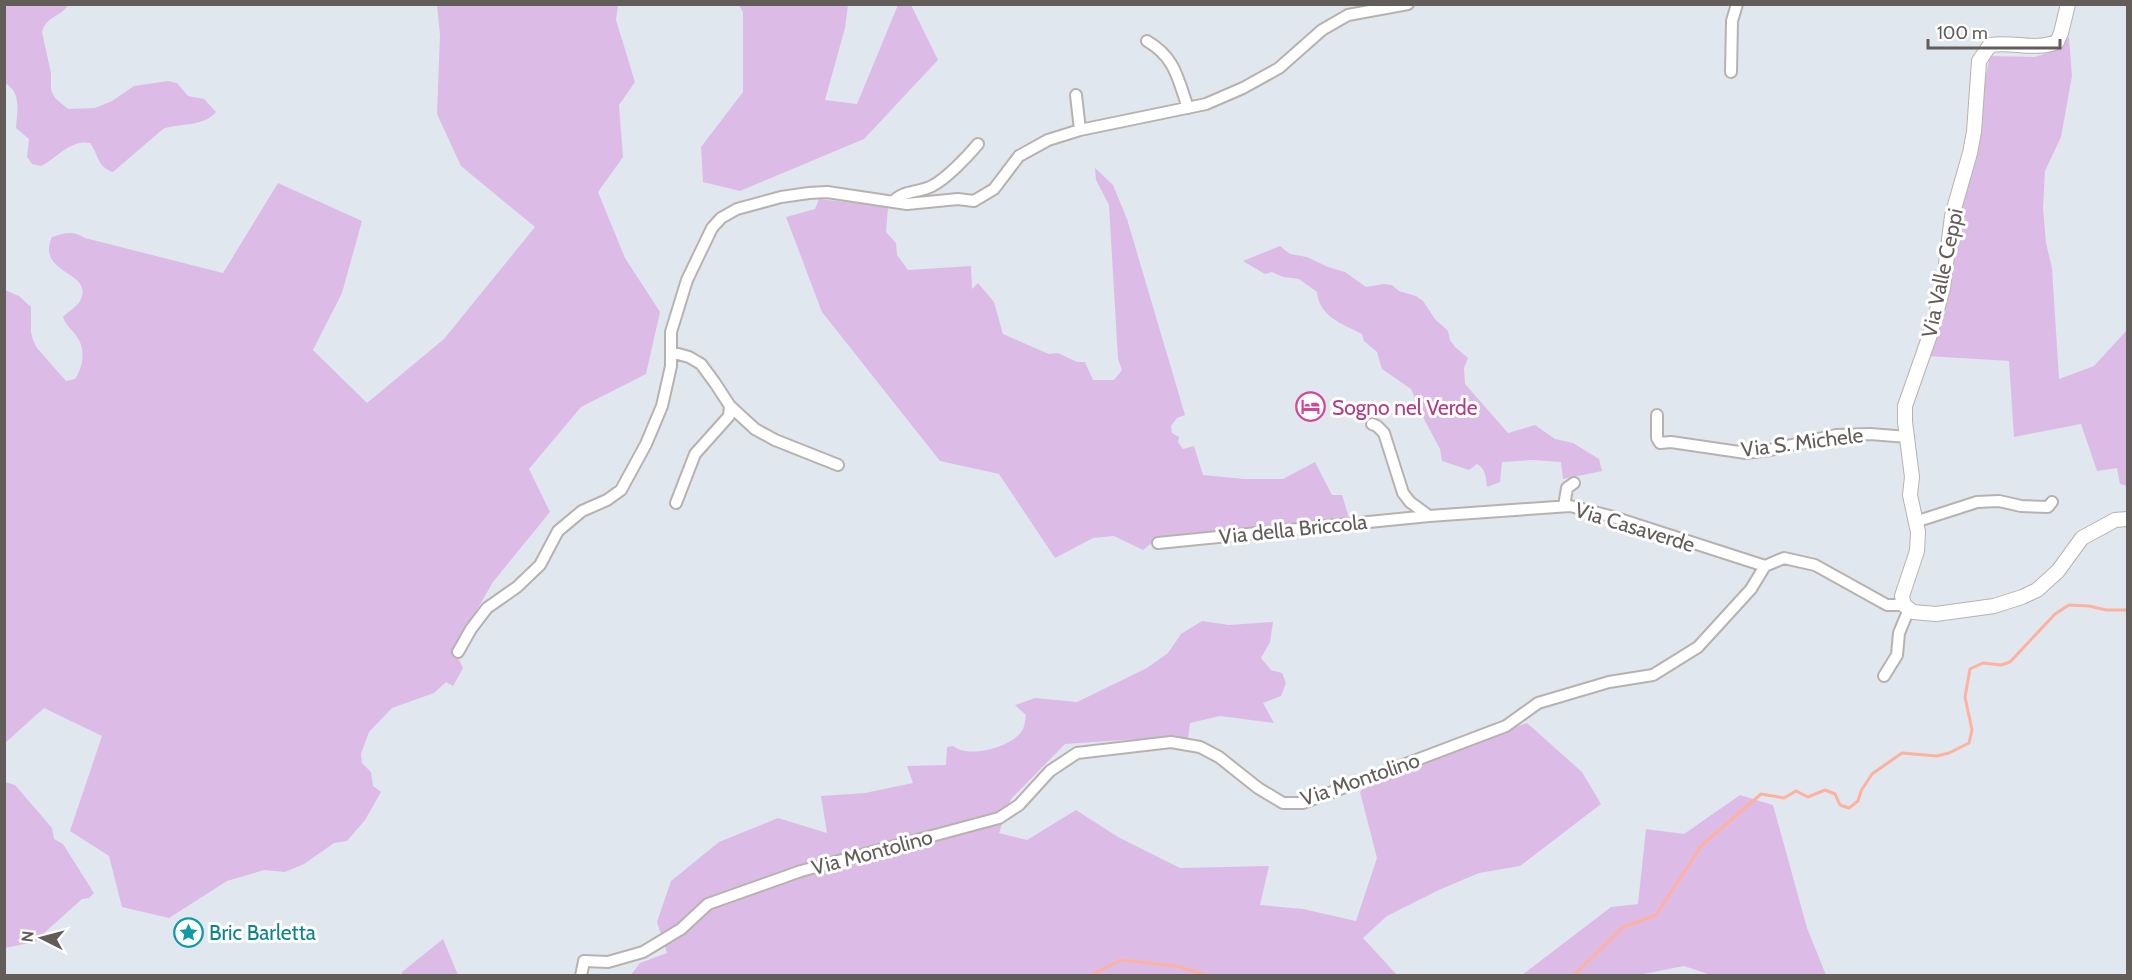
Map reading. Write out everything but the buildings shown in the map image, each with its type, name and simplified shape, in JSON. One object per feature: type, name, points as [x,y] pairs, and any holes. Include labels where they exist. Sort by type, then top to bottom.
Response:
[{"type":"street","points":[[459,652],[471,629],[487,608],[518,587],[540,565],[558,531],[582,512],[607,500],[621,490],[646,444],[662,406],[671,366],[671,332],[687,279],[711,228],[721,218],[737,209],[809,192],[827,192],[907,204],[974,201],[994,189],[1020,156],[1048,140],[1080,130],[1206,104],[1243,88],[1279,68],[1322,30],[1348,15],[1408,4]]},
{"type":"street","points":[[1731,72],[1732,21],[1737,4]]},
{"type":"street","name":"Via Valle Ceppi","points":[[1906,607],[1902,596],[1917,551],[1918,532],[1910,495],[1912,477],[1905,406],[1931,332],[1943,288],[1952,216],[1974,132],[1979,61],[1990,45],[2038,46],[2057,42],[2068,4]]},
{"type":"street","points":[[1147,41],[1161,49],[1172,62],[1188,108]]},
{"type":"street","points":[[1076,95],[1080,130]]},
{"type":"street","points":[[893,202],[898,196],[932,186],[966,159],[978,144]]},
{"type":"street","points":[[671,352],[689,357],[700,364],[716,382],[730,406],[755,429],[775,440],[838,465]]},
{"type":"street","points":[[676,503],[695,454],[729,416],[730,406]]},
{"type":"street","name":"Via S. Michele","points":[[1658,415],[1657,438],[1660,443],[1671,442],[1746,453],[1836,435],[1908,436]]},
{"type":"street","points":[[1372,424],[1384,433],[1402,493],[1429,516]]},
{"type":"street","points":[[1564,506],[1567,488],[1574,483]]},
{"type":"street","points":[[1915,522],[1977,502],[1999,501],[2021,506],[2048,507],[2052,502]]},
{"type":"street","name":"Via Casaverde","points":[[1429,516],[1570,506],[1610,516],[1765,566],[1784,558],[1815,565],[1887,605],[1906,607]]},
{"type":"street","name":"Via della Briccola","points":[[1158,543],[1429,516]]},
{"type":"street","points":[[1884,676],[1897,655],[1899,633],[1906,607],[1913,612],[1936,614],[1994,606],[2022,597],[2037,590],[2058,571],[2082,538],[2115,520],[2127,519]]},
{"type":"street","name":"Via Montolino","points":[[581,975],[584,960],[608,962],[643,952],[681,929],[708,904],[801,871],[999,818],[1019,805],[1050,771],[1077,753],[1171,742],[1200,747],[1219,757],[1258,788],[1283,803],[1303,803],[1506,726],[1538,703],[1609,682],[1653,675],[1698,647],[1751,589],[1765,566]]},
{"type":"shaded area","points":[[4,5],[68,5],[47,22],[42,32],[51,73],[51,90],[55,98],[68,109],[95,108],[112,101],[134,86],[168,81],[177,83],[188,96],[204,99],[216,112],[198,123],[163,129],[113,172],[101,164],[90,143],[70,146],[41,166],[32,164],[27,157],[29,139],[16,128],[16,97],[5,83]]},
{"type":"shaded area","points":[[437,5],[618,5],[616,20],[635,82],[619,105],[623,157],[598,192],[625,258],[660,312],[646,374],[581,407],[529,469],[550,512],[493,582],[454,649],[463,668],[453,686],[446,682],[434,693],[392,708],[369,732],[361,754],[362,763],[371,772],[373,786],[381,792],[365,820],[347,841],[334,843],[304,864],[285,872],[264,870],[227,881],[169,918],[122,907],[109,856],[70,831],[102,736],[44,708],[5,743],[5,290],[19,296],[31,307],[31,332],[37,348],[66,381],[75,379],[82,364],[82,347],[63,317],[80,301],[83,291],[74,278],[51,259],[49,249],[52,237],[73,233],[223,273],[278,183],[362,221],[342,293],[313,350],[367,403],[444,339],[535,227],[461,166],[437,114],[440,35]]},
{"type":"shaded area","points":[[739,5],[848,5],[845,28],[825,100],[857,104],[898,5],[911,5],[938,60],[864,139],[740,191],[703,182],[701,147],[743,92],[743,12]]},
{"type":"shaded area","points":[[2069,37],[2072,76],[2061,137],[2045,171],[2043,208],[2046,243],[2052,268],[2059,379],[2094,366],[2127,330],[2127,486],[2120,484],[2117,468],[2097,471],[2081,424],[2014,437],[2009,361],[1927,356],[1990,56],[2035,57],[2059,49]]},
{"type":"shaded area","points":[[1095,168],[1113,185],[1127,219],[1185,415],[1177,418],[1171,426],[1172,433],[1179,437],[1178,442],[1183,449],[1194,446],[1203,475],[1244,479],[1283,479],[1315,462],[1332,495],[1342,495],[1349,518],[1187,535],[1154,541],[1143,550],[1114,536],[1093,538],[1055,558],[999,474],[940,461],[822,312],[786,217],[815,209],[819,199],[888,207],[886,232],[896,243],[897,255],[908,270],[971,266],[972,289],[978,283],[994,302],[1003,334],[1049,354],[1058,353],[1077,362],[1085,362],[1093,380],[1114,380],[1122,370],[1118,359],[1109,205],[1096,180]]},
{"type":"shaded area","points":[[1280,246],[1290,254],[1307,257],[1345,272],[1366,287],[1392,285],[1399,291],[1416,296],[1448,331],[1455,347],[1468,358],[1464,368],[1465,384],[1508,433],[1535,425],[1555,439],[1573,443],[1599,459],[1602,471],[1563,479],[1561,462],[1533,460],[1502,462],[1500,482],[1487,487],[1484,471],[1477,464],[1469,470],[1442,461],[1440,449],[1411,389],[1382,369],[1377,352],[1364,341],[1362,334],[1327,314],[1322,308],[1317,292],[1299,279],[1283,277],[1272,272],[1265,274],[1243,261]]},
{"type":"shaded area","points":[[1202,621],[1229,625],[1273,622],[1270,642],[1261,658],[1271,670],[1282,673],[1286,683],[1281,696],[1263,703],[1274,723],[1220,716],[1190,723],[1188,739],[1153,738],[1065,744],[1011,799],[999,833],[1027,840],[1076,810],[1118,837],[1180,868],[1269,866],[1260,905],[1303,909],[1356,921],[1377,858],[1360,792],[1365,786],[1527,723],[1582,772],[1601,804],[1520,866],[1479,873],[1387,916],[1363,938],[1397,975],[630,976],[640,963],[667,953],[657,922],[671,881],[719,842],[778,818],[827,833],[821,796],[865,793],[913,783],[907,766],[946,765],[947,747],[980,751],[1001,746],[1011,741],[1024,727],[1026,715],[1015,705],[1035,698],[1077,702],[1147,668],[1168,653],[1181,634]]},
{"type":"shaded area","points":[[5,782],[15,785],[52,828],[54,839],[63,844],[94,893],[89,898],[82,899],[34,942],[5,948]]},
{"type":"shaded area","points":[[1740,795],[1773,805],[1807,928],[1826,975],[1711,975],[1684,966],[1638,975],[1522,975],[1611,907],[1638,904],[1646,829],[1684,834]]},
{"type":"shaded area","points":[[443,939],[458,975],[402,975],[402,972]]},
{"type":"waterway","points":[[1573,976],[1623,927],[1656,915],[1702,845],[1761,794],[1784,798],[1796,791],[1808,797],[1825,790],[1835,794],[1840,805],[1849,808],[1858,801],[1861,791],[1872,774],[1902,753],[1937,756],[1969,743],[1972,730],[1965,697],[1970,669],[1983,663],[2001,665],[2010,662],[2055,614],[2069,605],[2106,610],[2128,610]]},
{"type":"waterway","points":[[1089,976],[1121,960],[1176,966],[1210,976]]},
{"type":"place","name":"Sogno nel Verde","points":[[1311,407]]},
{"type":"place","name":"Bric Barletta","points":[[188,932]]}]
